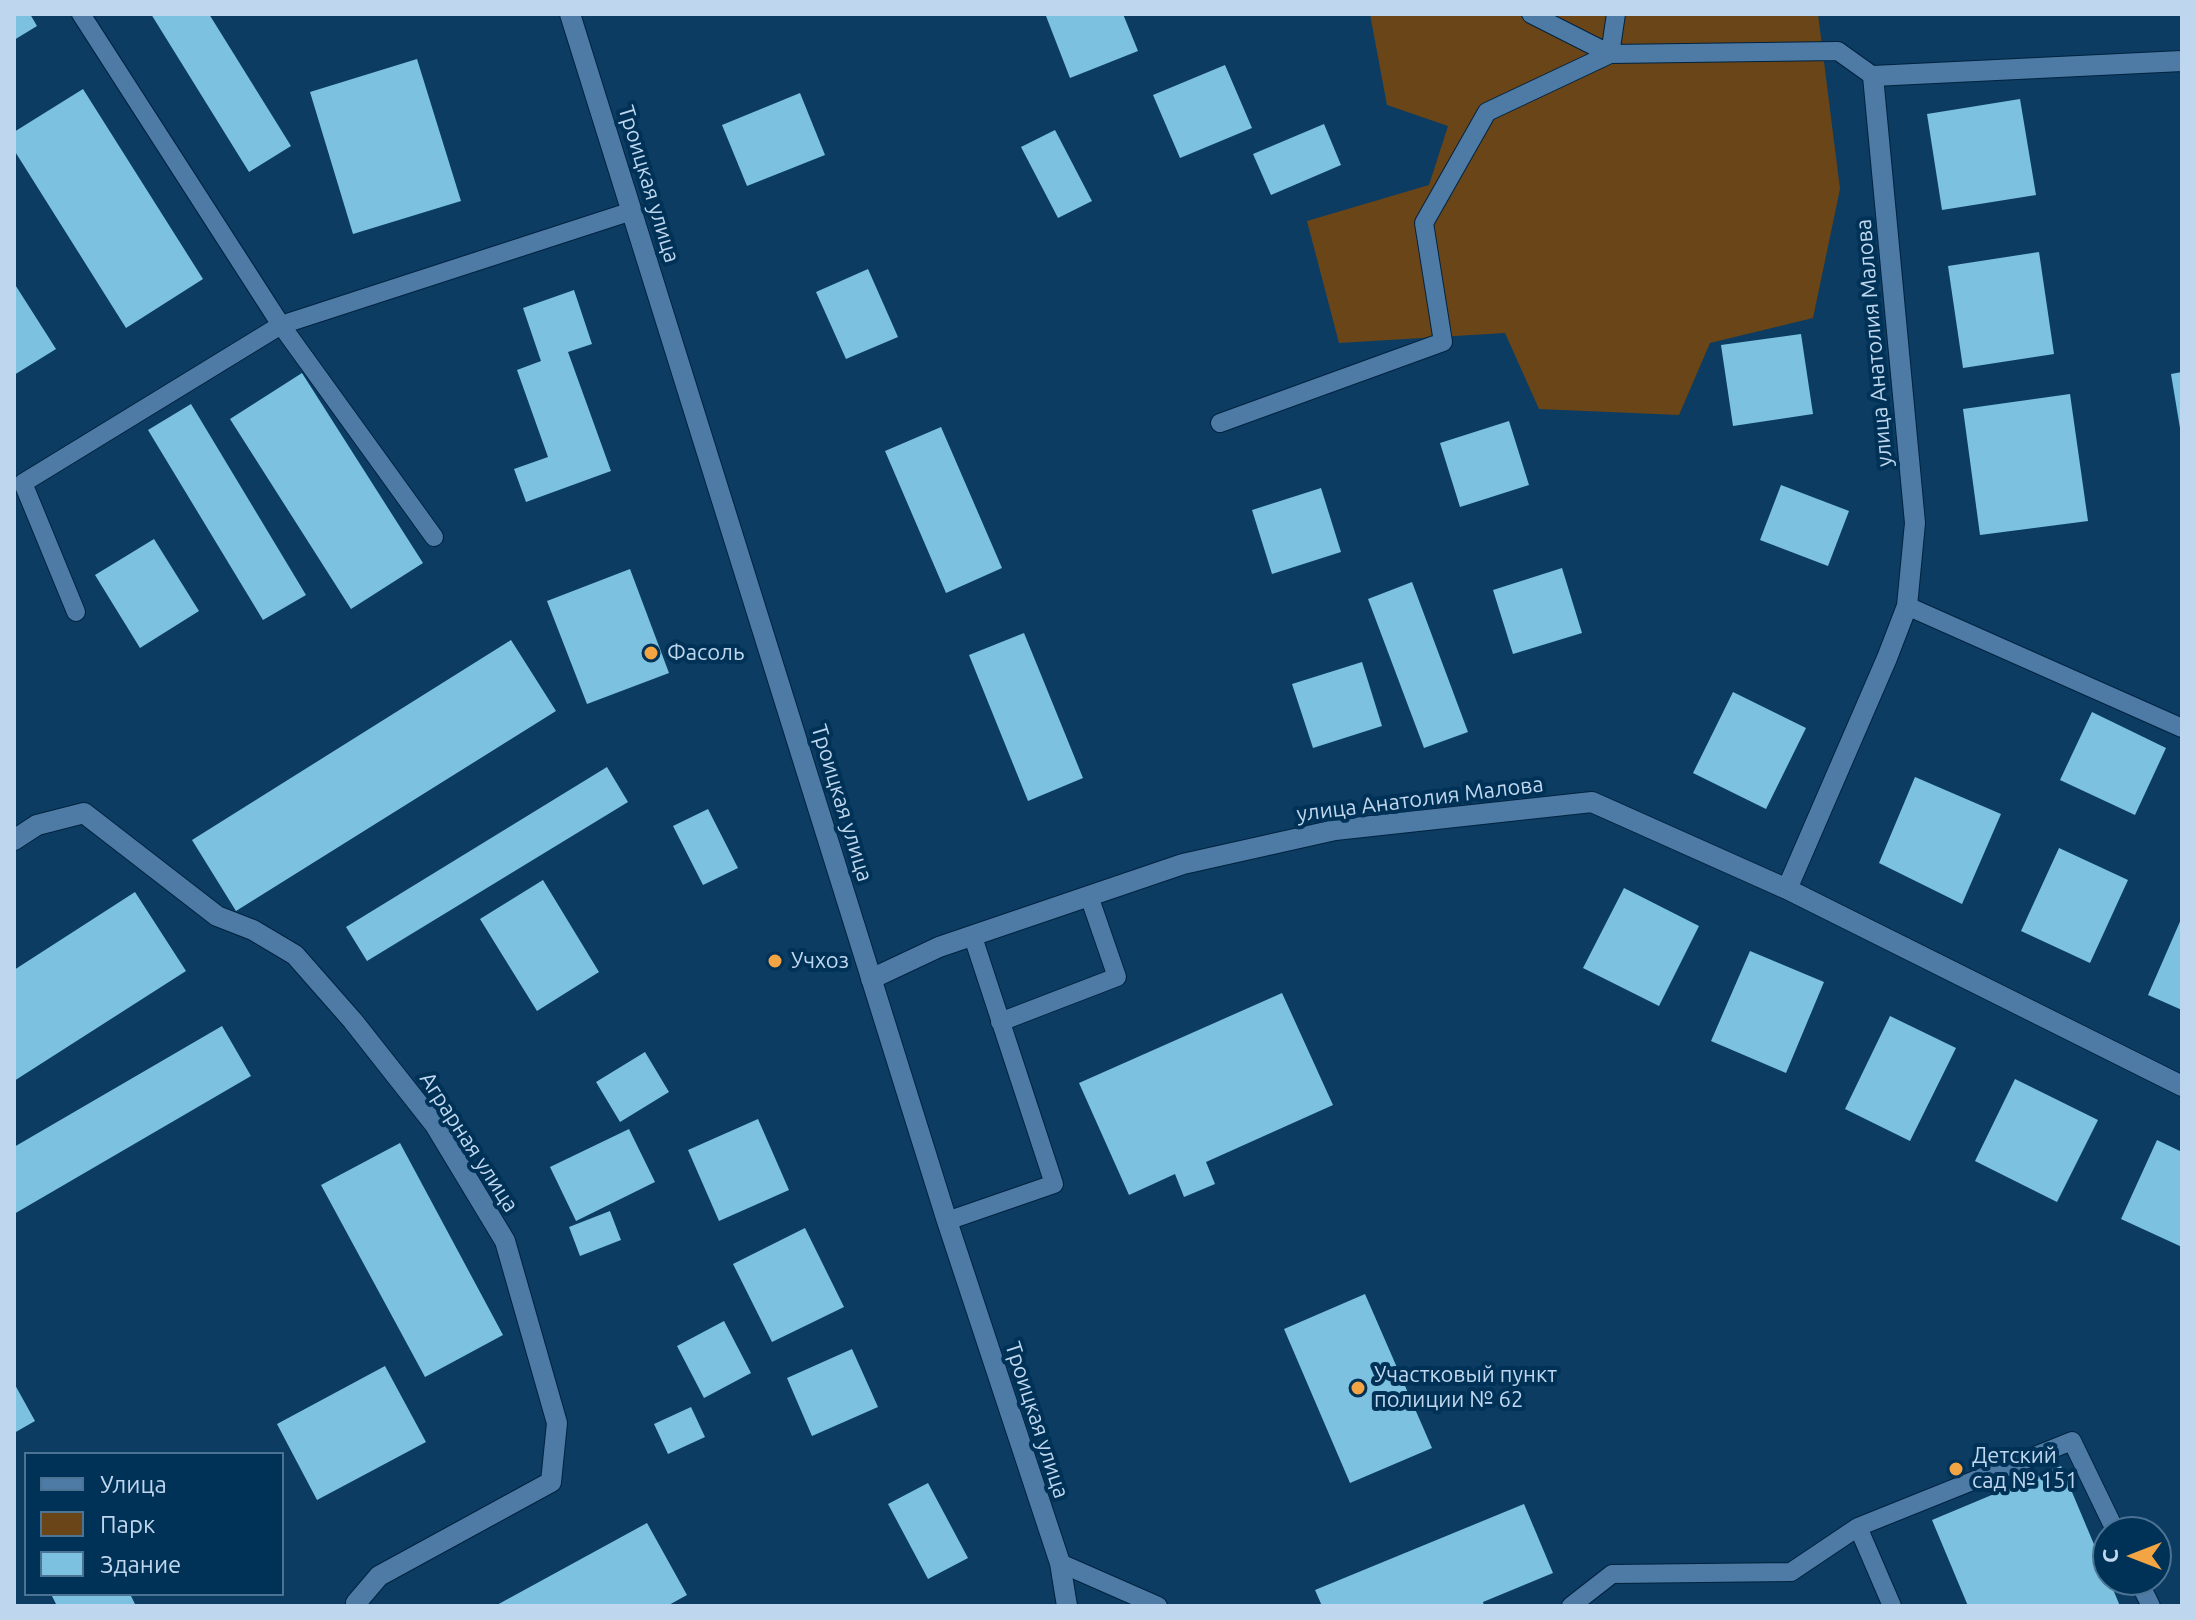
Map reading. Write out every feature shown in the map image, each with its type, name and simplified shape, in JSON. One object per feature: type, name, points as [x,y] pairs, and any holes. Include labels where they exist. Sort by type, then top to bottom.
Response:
[{"type":"street","name":"Троицкая улица","points":[[570,14],[947,1221],[1060,1563],[1067,1606]]},
{"type":"street","points":[[1873,76],[2182,61]]},
{"type":"street","name":"улица Анатолия Малова","points":[[1787,889],[1907,606],[1915,523],[1873,76]]},
{"type":"street","name":"улица Анатолия Малова","points":[[871,979],[939,947],[1183,864],[1335,830],[1592,802],[1787,889],[2182,1086]]},
{"type":"street","name":"Аграрная улица","points":[[14,840],[37,825],[84,813],[217,916],[253,930],[295,955],[353,1021],[435,1125],[505,1241],[557,1423],[551,1482],[379,1576],[356,1606]]},
{"type":"lane","points":[[81,14],[281,325],[434,537]]},
{"type":"lane","points":[[1531,14],[1610,54]]},
{"type":"lane","points":[[1610,54],[1616,14]]},
{"type":"lane","points":[[1220,423],[1443,342],[1424,223],[1487,112],[1610,54],[1838,51],[1873,76]]},
{"type":"lane","points":[[76,612],[18,480],[281,325],[632,211]]},
{"type":"lane","points":[[1907,606],[2182,728]]},
{"type":"lane","points":[[1000,1022],[1117,977],[1089,896]]},
{"type":"lane","points":[[947,1221],[1054,1184],[973,937]]},
{"type":"lane","points":[[1571,1606],[1612,1574],[1791,1572],[1858,1527],[2072,1441],[2108,1516]]},
{"type":"lane","points":[[1858,1527],[1892,1606]]},
{"type":"lane","points":[[1060,1563],[1158,1606]]},
{"type":"green space","points":[[1370,14],[1818,14],[1840,189],[1813,318],[1710,343],[1679,415],[1539,409],[1505,333],[1339,343],[1307,221],[1429,185],[1448,126],[1387,105]]},
{"type":"building","points":[[14,14],[30,14],[37,26],[14,40]]},
{"type":"building","points":[[151,14],[209,14],[291,146],[249,172]]},
{"type":"building","points":[[1123,14],[1138,51],[1070,78],[1046,16]]},
{"type":"building","points":[[417,59],[461,201],[353,234],[310,92]]},
{"type":"building","points":[[1225,65],[1252,128],[1180,158],[1153,95]]},
{"type":"building","points":[[83,89],[203,279],[126,328],[14,150],[14,132]]},
{"type":"building","points":[[800,93],[825,155],[747,186],[722,125]]},
{"type":"building","points":[[2020,99],[2036,195],[1942,210],[1927,114]]},
{"type":"building","points":[[1324,124],[1341,165],[1271,195],[1253,154]]},
{"type":"building","points":[[1055,130],[1092,201],[1058,218],[1021,147]]},
{"type":"building","points":[[2039,252],[2054,354],[1963,368],[1948,266]]},
{"type":"building","points":[[868,269],[898,337],[846,359],[816,292]]},
{"type":"building","points":[[14,283],[56,349],[14,375]]},
{"type":"building","points":[[574,290],[592,344],[568,352],[611,471],[526,502],[514,469],[548,457],[517,370],[541,361],[523,308]]},
{"type":"building","points":[[1801,334],[1813,414],[1733,426],[1721,345]]},
{"type":"building","points":[[2182,372],[2182,428],[2180,428],[2171,374]]},
{"type":"building","points":[[302,373],[423,563],[351,609],[230,419]]},
{"type":"building","points":[[2070,394],[2088,521],[1980,535],[1963,409]]},
{"type":"building","points":[[191,404],[306,595],[263,620],[148,430]]},
{"type":"building","points":[[1509,421],[1529,485],[1460,507],[1440,443]]},
{"type":"building","points":[[941,427],[1002,568],[946,593],[885,451]]},
{"type":"building","points":[[1781,485],[1849,511],[1828,566],[1760,540]]},
{"type":"building","points":[[1321,488],[1341,552],[1272,574],[1252,510]]},
{"type":"building","points":[[154,539],[199,611],[140,648],[95,575]]},
{"type":"building","points":[[1562,568],[1582,633],[1513,654],[1493,590]]},
{"type":"building","points":[[630,569],[669,673],[587,704],[547,601]]},
{"type":"building","points":[[1412,582],[1468,732],[1424,748],[1368,599]]},
{"type":"building","points":[[1024,633],[1083,778],[1028,801],[969,655]]},
{"type":"building","points":[[511,640],[556,711],[236,911],[192,840]]},
{"type":"building","points":[[1362,662],[1382,726],[1313,748],[1292,684]]},
{"type":"building","points":[[1733,692],[1806,728],[1766,809],[1693,773]]},
{"type":"building","points":[[2092,712],[2166,748],[2135,815],[2060,780]]},
{"type":"building","points":[[607,767],[628,802],[367,961],[346,927]]},
{"type":"building","points":[[1915,777],[2001,814],[1962,904],[1879,863]]},
{"type":"building","points":[[708,809],[738,868],[703,885],[673,826]]},
{"type":"building","points":[[2059,848],[2128,880],[2090,963],[2021,931]]},
{"type":"building","points":[[543,880],[599,972],[537,1011],[480,919]]},
{"type":"building","points":[[1624,888],[1699,926],[1659,1006],[1583,968]]},
{"type":"building","points":[[135,892],[186,971],[14,1081],[14,970]]},
{"type":"building","points":[[2182,917],[2182,1010],[2148,995]]},
{"type":"building","points":[[1750,951],[1824,982],[1786,1073],[1711,1041]]},
{"type":"building","points":[[1282,993],[1333,1105],[1206,1162],[1215,1184],[1184,1197],[1175,1174],[1129,1195],[1079,1083]]},
{"type":"building","points":[[1890,1016],[1956,1048],[1910,1141],[1845,1109]]},
{"type":"building","points":[[222,1026],[251,1076],[14,1214],[14,1147]]},
{"type":"building","points":[[645,1052],[669,1092],[620,1122],[596,1082]]},
{"type":"building","points":[[2015,1079],[2098,1120],[2057,1202],[1975,1161]]},
{"type":"building","points":[[758,1119],[789,1190],[719,1221],[688,1150]]},
{"type":"building","points":[[629,1129],[655,1182],[576,1221],[550,1167]]},
{"type":"building","points":[[2157,1140],[2182,1152],[2182,1247],[2121,1219]]},
{"type":"building","points":[[400,1143],[503,1335],[425,1377],[321,1185]]},
{"type":"building","points":[[610,1211],[621,1240],[580,1256],[569,1227]]},
{"type":"building","points":[[805,1228],[844,1307],[772,1342],[733,1264]]},
{"type":"building","name":"Участковый пункт полиции № 62","points":[[1365,1294],[1432,1448],[1350,1483],[1284,1329]]},
{"type":"building","points":[[724,1321],[751,1373],[704,1398],[677,1346]]},
{"type":"building","points":[[852,1349],[878,1407],[812,1436],[787,1378]]},
{"type":"building","points":[[385,1366],[426,1442],[317,1500],[277,1424]]},
{"type":"building","points":[[14,1383],[35,1421],[14,1433]]},
{"type":"building","points":[[691,1407],[705,1437],[668,1454],[654,1424]]},
{"type":"building","points":[[2061,1466],[2092,1540],[2092,1596],[2116,1596],[2120,1606],[1968,1606],[1932,1520]]},
{"type":"building","points":[[928,1483],[968,1558],[928,1579],[888,1504]]},
{"type":"building","points":[[1524,1504],[1553,1573],[1483,1602],[1484,1606],[1322,1606],[1315,1590]]},
{"type":"building","points":[[647,1523],[687,1595],[667,1606],[495,1606]]},
{"type":"building","points":[[52,1596],[131,1596],[136,1606],[57,1606]]},
{"type":"place","name":"Фасоль","points":[[651,653]]},
{"type":"place","name":"Учхоз","points":[[775,961]]},
{"type":"place","name":"Участковый пункт полиции № 62","points":[[1358,1388]]},
{"type":"place","name":"Детский сад № 151","points":[[1956,1469]]}]
